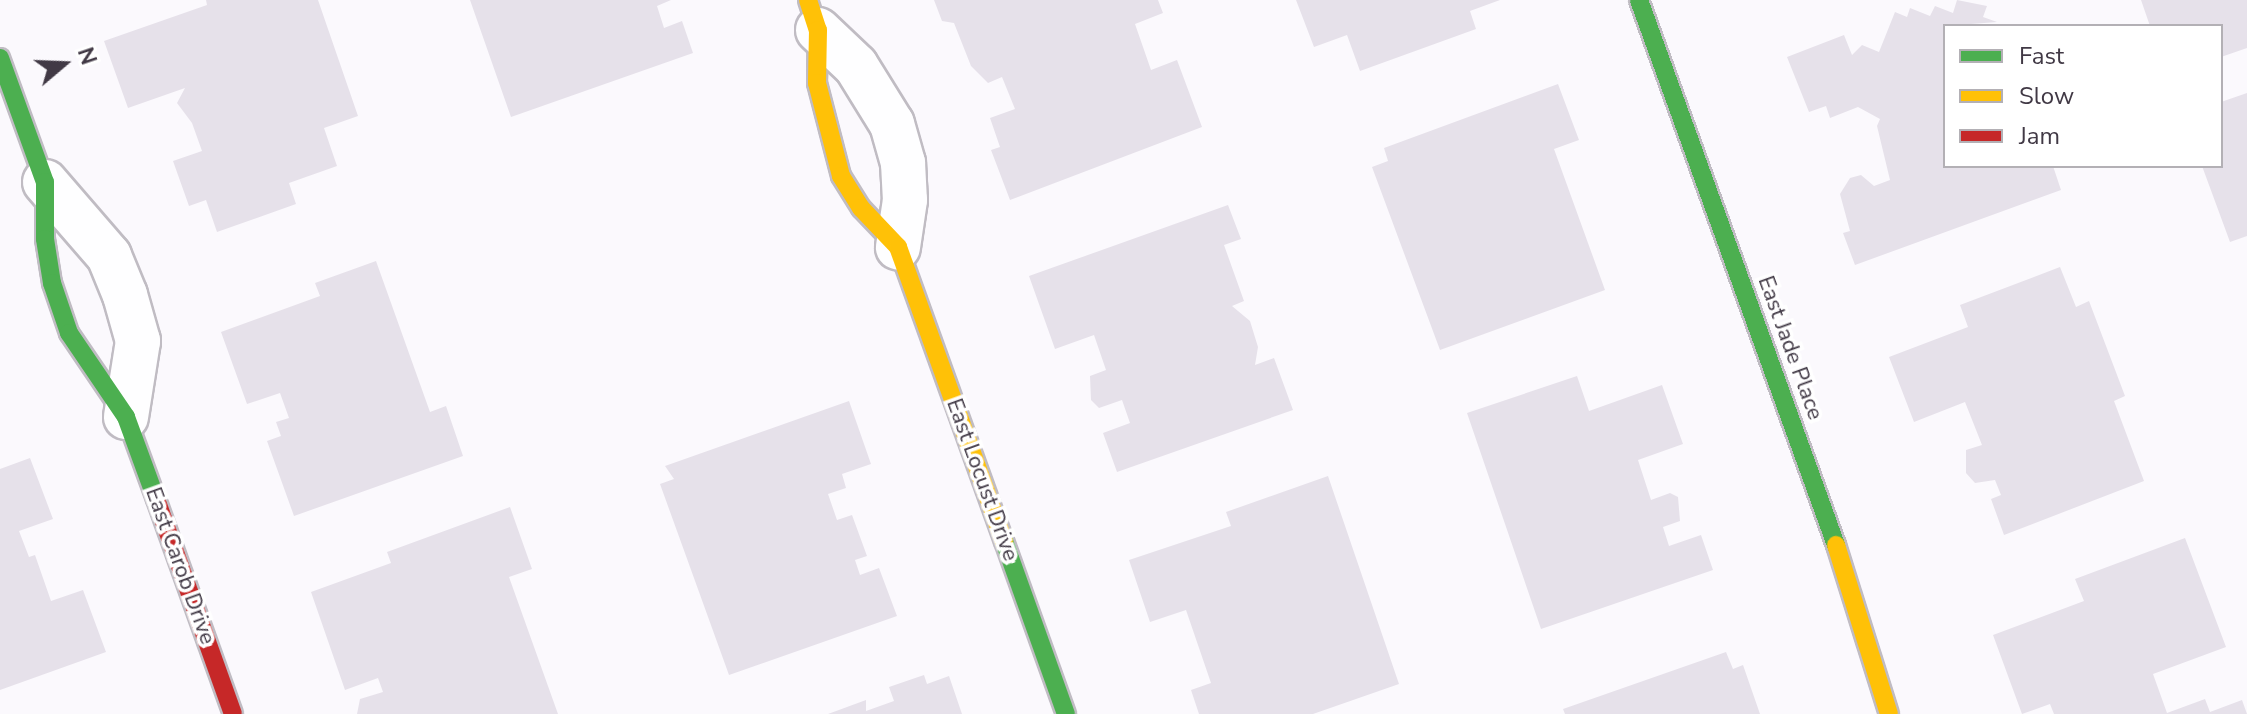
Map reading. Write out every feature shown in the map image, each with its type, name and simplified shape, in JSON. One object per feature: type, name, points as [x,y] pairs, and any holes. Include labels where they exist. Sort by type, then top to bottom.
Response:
[{"type":"street","name":"East Jade Place","points":[[1639,0],[1866,629],[1889,714]]},
{"type":"street","name":"East Locust Drive","points":[[813,15],[856,66],[892,124],[904,175],[898,247]]},
{"type":"street","name":"East Locust Drive","points":[[813,15],[817,83],[841,176],[861,208],[898,247],[1066,714]]},
{"type":"street","name":"East Carob Drive","points":[[0,58],[45,182],[45,239],[64,320],[92,373],[126,417],[233,714]]},
{"type":"street","name":"East Carob Drive","points":[[45,182],[109,256],[125,295],[138,341],[126,417]]},
{"type":"building","points":[[206,0],[318,0],[358,116],[324,128],[337,166],[289,183],[296,204],[217,232],[206,200],[189,206],[173,161],[202,151],[192,123],[177,103],[185,88],[128,108],[104,41],[207,5]]},
{"type":"building","points":[[470,0],[671,0],[657,6],[664,28],[682,21],[693,53],[511,117]]},
{"type":"building","points":[[934,0],[1158,0],[1163,13],[1135,24],[1151,70],[1177,60],[1202,127],[1010,200],[991,150],[1000,147],[990,118],[1015,109],[1002,77],[988,83],[971,66],[954,23],[942,21]]},
{"type":"building","points":[[1296,0],[1500,0],[1470,11],[1476,29],[1360,71],[1347,35],[1314,47]]},
{"type":"building","points":[[1957,0],[1987,6],[1983,17],[1997,22],[1943,24],[1943,168],[2054,168],[2061,190],[1855,265],[1843,233],[1850,231],[1840,194],[1850,178],[1861,175],[1874,186],[1890,180],[1877,126],[1880,119],[1858,107],[1830,118],[1826,106],[1809,112],[1787,57],[1844,35],[1852,55],[1862,45],[1879,52],[1895,12],[1907,17],[1910,8],[1930,16],[1935,6],[1953,13]]},
{"type":"building","points":[[2141,0],[2247,0],[2247,48],[2223,56],[2223,24],[2149,24]]},
{"type":"building","points":[[1558,84],[1579,140],[1554,149],[1605,290],[1440,350],[1372,167],[1388,161],[1384,148]]},
{"type":"building","points":[[2247,93],[2247,236],[2230,242],[2203,168],[2223,168],[2223,101]]},
{"type":"building","points":[[1228,205],[1241,239],[1224,245],[1244,301],[1232,306],[1250,321],[1258,347],[1255,365],[1274,358],[1293,410],[1117,472],[1103,433],[1130,423],[1122,400],[1099,408],[1091,400],[1090,376],[1106,370],[1094,335],[1055,349],[1029,276]]},
{"type":"building","points":[[376,261],[430,412],[446,406],[463,456],[294,516],[267,441],[281,436],[276,422],[289,418],[280,393],[247,404],[221,332],[320,296],[315,283]]},
{"type":"building","points":[[2060,267],[2076,307],[2089,301],[2125,396],[2114,401],[2144,481],[2004,535],[1991,499],[2001,495],[1995,480],[1975,483],[1966,473],[1966,450],[1982,445],[1965,402],[1914,422],[1889,357],[1968,327],[1960,305]]},
{"type":"building","points":[[1577,376],[1589,411],[1662,385],[1683,444],[1638,460],[1651,500],[1670,493],[1678,497],[1680,521],[1663,527],[1669,546],[1701,535],[1713,570],[1541,629],[1467,413]]},
{"type":"building","points":[[849,401],[871,464],[842,474],[846,488],[828,494],[837,520],[852,515],[867,556],[855,560],[860,575],[879,568],[897,616],[729,675],[660,484],[674,479],[665,466]]},
{"type":"building","points":[[30,458],[53,519],[19,531],[29,557],[35,555],[51,601],[83,590],[106,652],[0,690],[0,469]]},
{"type":"building","points":[[1328,476],[1399,684],[1313,714],[1199,714],[1191,690],[1211,683],[1186,610],[1150,622],[1129,560],[1231,526],[1226,512]]},
{"type":"building","points":[[510,507],[532,569],[509,577],[558,714],[357,714],[360,699],[383,692],[378,678],[345,690],[311,592],[391,563],[387,552]]},
{"type":"building","points":[[2185,538],[2226,647],[2153,674],[2167,713],[2205,699],[2210,712],[2242,700],[2247,714],[2054,714],[2050,704],[2022,714],[1993,635],[2084,601],[2075,579]]},
{"type":"building","points":[[1726,652],[1733,669],[1743,665],[1760,714],[1565,714],[1563,709]]},
{"type":"building","points":[[924,675],[927,684],[949,676],[962,714],[828,714],[866,700],[866,711],[894,701],[889,687]]},
{"type":"traffic: fast","points":[[1639,0],[1836,545]]},
{"type":"traffic: fast","points":[[0,58],[45,182],[45,239],[52,283],[69,333],[126,417],[156,499]]},
{"type":"traffic: fast","points":[[1004,541],[1066,714]]},
{"type":"traffic: slow","points":[[808,0],[818,30],[817,83],[841,176],[861,208],[898,247],[1004,541]]},
{"type":"traffic: slow","points":[[1836,545],[1889,714]]},
{"type":"traffic: jam","points":[[156,499],[233,714]]}]
